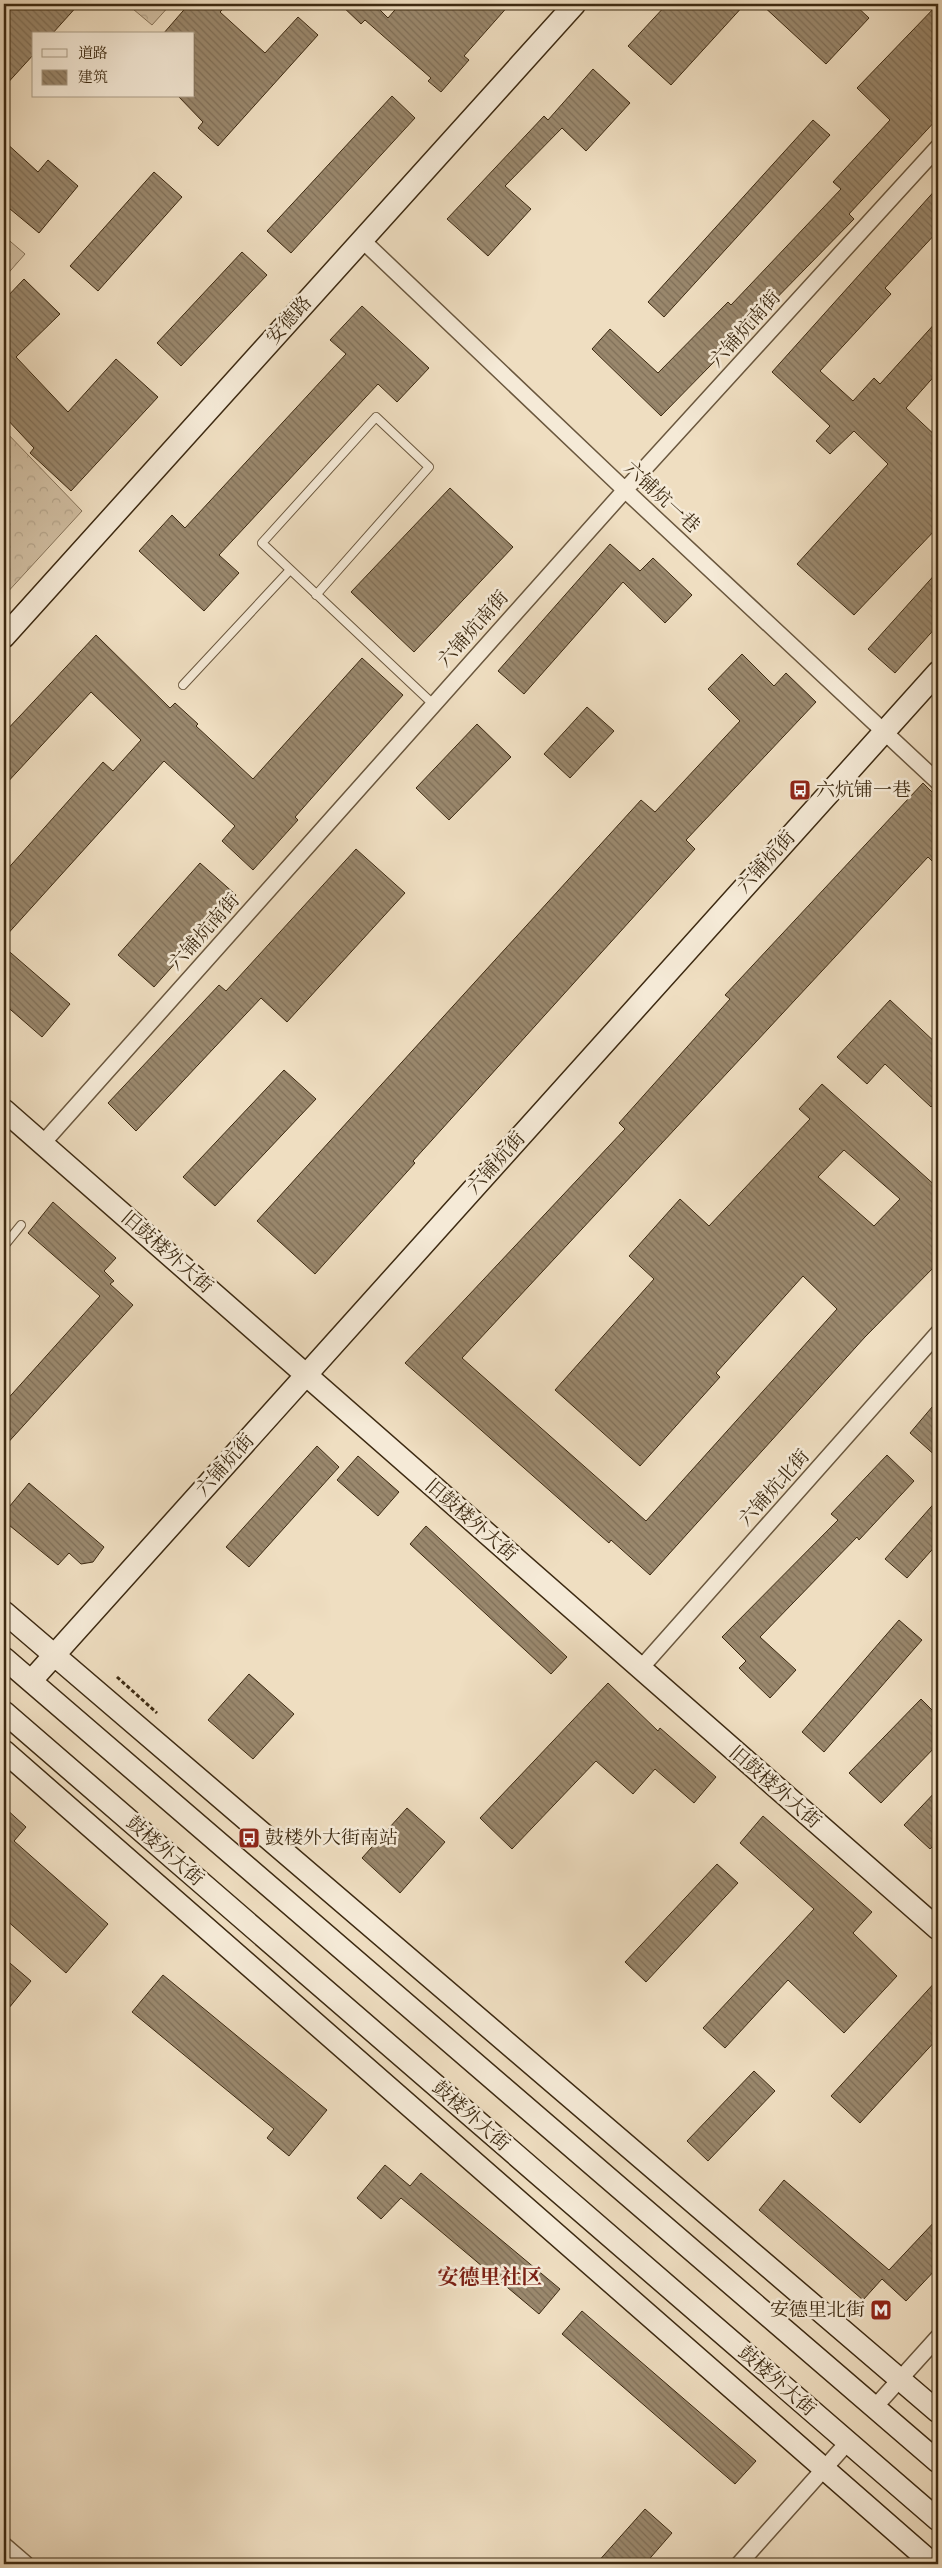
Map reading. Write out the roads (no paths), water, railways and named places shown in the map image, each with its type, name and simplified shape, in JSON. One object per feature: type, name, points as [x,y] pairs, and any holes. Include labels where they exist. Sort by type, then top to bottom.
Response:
[{"type":"street","name":"安德路","points":[[4,637],[575,4]]},
{"type":"street","name":"六铺炕南街","points":[[43,1143],[624,490],[938,147]]},
{"type":"street","name":"六铺炕一巷","points":[[361,239],[624,490],[938,782]]},
{"type":"street","name":"六铺炕街","points":[[31,1682],[938,672]]},
{"type":"street","name":"旧鼓楼外大街","points":[[4,1110],[938,1929]]},
{"type":"street","name":"六铺炕北街","points":[[640,1669],[938,1333]]},
{"type":"street","points":[[4,1612],[938,2412]]},
{"type":"street","points":[[4,1658],[239,1858],[938,2462]]},
{"type":"street","name":"鼓楼外大街","points":[[4,1712],[938,2520]]},
{"type":"street","name":"鼓楼外大街","points":[[4,1751],[824,2470],[934,2564]]},
{"type":"street","points":[[874,2408],[938,2336]]},
{"type":"street","points":[[740,2564],[848,2442]]},
{"type":"street","points":[[4,2545],[26,2564]]},
{"type":"lane","points":[[316,595],[429,467],[376,417],[262,543],[316,595],[433,704]]},
{"type":"lane","points":[[183,685],[290,570]]},
{"type":"lane","points":[[4,1246],[21,1225]]},
{"type":"place","name":"六炕铺一巷","points":[[800,790]]},
{"type":"place","name":"鼓楼外大街南站","points":[[249,1838]]},
{"type":"place","name":"安德里北街","points":[[881,2310]]},
{"type":"district","name":"安德里社区","points":[[490,2277]]}]
